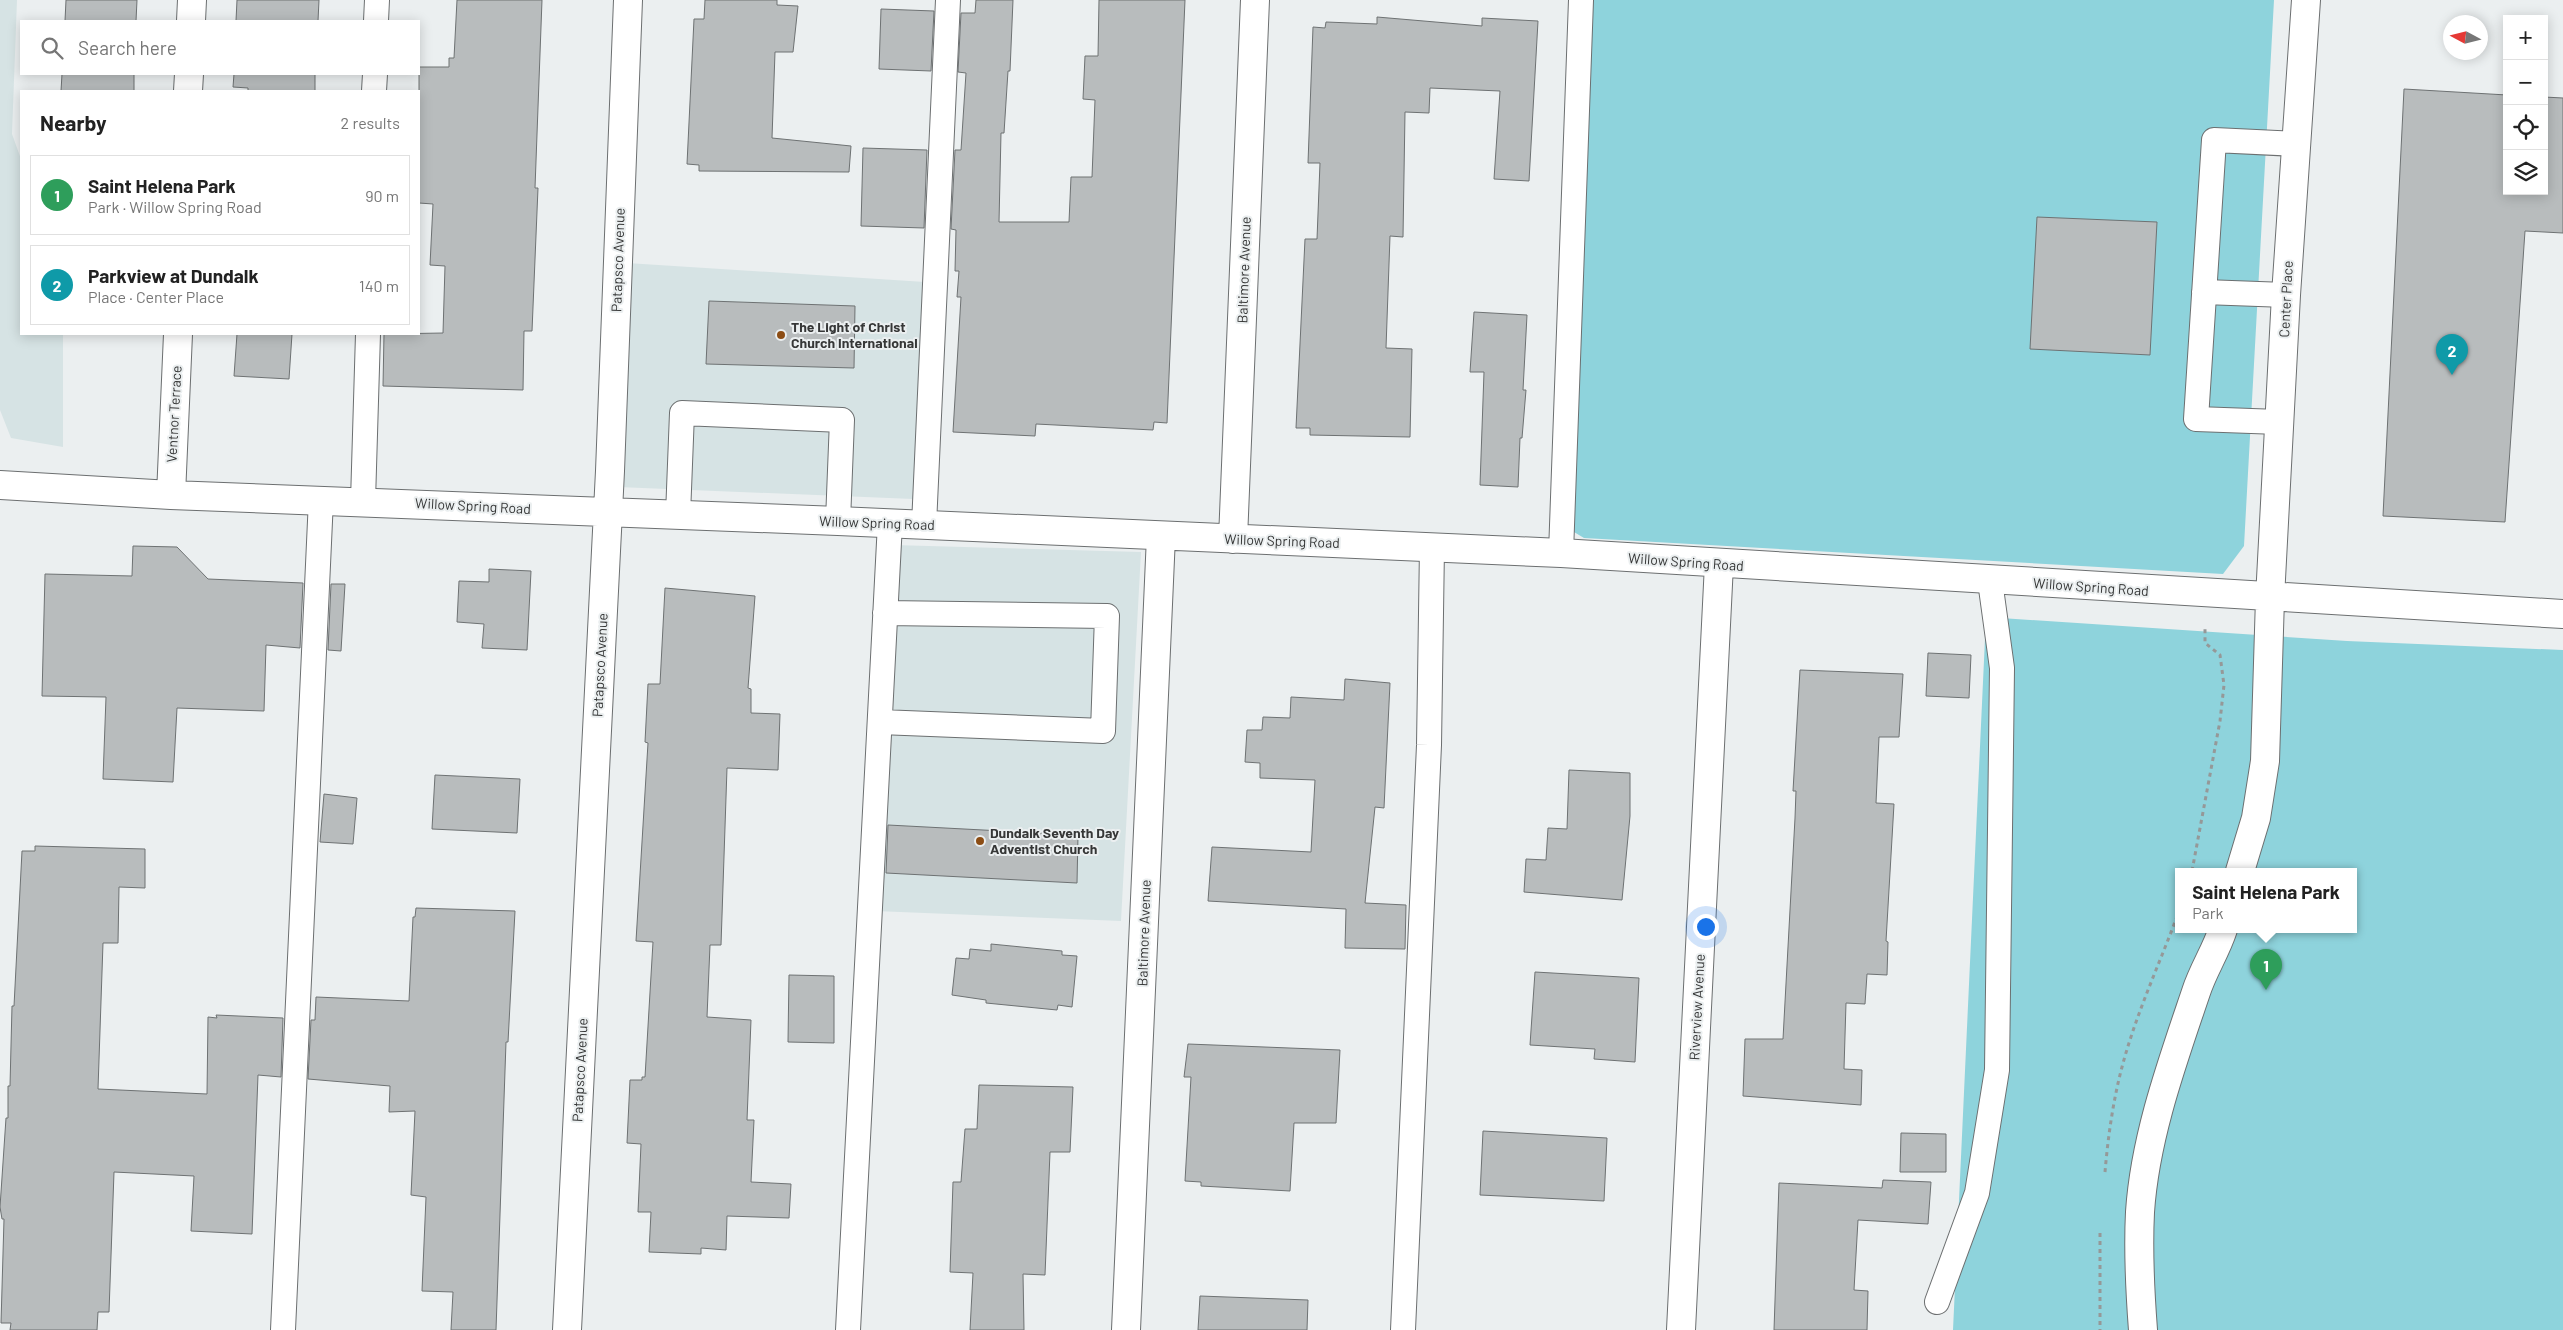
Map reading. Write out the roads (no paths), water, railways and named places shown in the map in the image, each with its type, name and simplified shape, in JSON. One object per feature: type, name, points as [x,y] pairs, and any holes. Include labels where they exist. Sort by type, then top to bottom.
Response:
[{"type":"street","points":[[191,20],[192,0]]},
{"type":"street","name":"Patapsco Avenue","points":[[567,1330],[607,512],[628,0]]},
{"type":"street","name":"Baltimore Avenue","points":[[1233,539],[1255,0]]},
{"type":"street","name":"Center Place","points":[[2241,868],[2256,818],[2265,761],[2270,598],[2279,422],[2306,0]]},
{"type":"street","points":[[188,90],[189,75]]},
{"type":"street","name":"Ventnor Terrace","points":[[171,495],[178,335]]},
{"type":"street","name":"Willow Spring Road","points":[[0,486],[171,495],[363,501],[1432,547],[2563,614]]},
{"type":"street","name":"Baltimore Avenue","points":[[1126,1330],[1161,536]]},
{"type":"street","name":"Riverview Avenue","points":[[1681,1330],[1720,564]]},
{"type":"street","points":[[2143,1330],[2139,1282],[2140,1212],[2149,1154],[2165,1086],[2197,988],[2221,933]]},
{"type":"lane","points":[[376,20],[377,0]]},
{"type":"lane","points":[[924,525],[948,0]]},
{"type":"lane","points":[[1561,554],[1581,0]]},
{"type":"lane","points":[[374,90],[375,75]]},
{"type":"lane","points":[[2279,422],[2196,419],[2214,140],[2296,144]]},
{"type":"lane","points":[[2204,292],[2286,295]]},
{"type":"lane","points":[[363,501],[368,335]]},
{"type":"lane","points":[[678,515],[682,413],[842,420],[838,521]]},
{"type":"lane","points":[[283,1330],[321,500]]},
{"type":"lane","points":[[848,1330],[890,523]]},
{"type":"lane","points":[[1402,1330],[1429,745],[1432,547]]},
{"type":"lane","points":[[1937,1302],[1977,1192],[1997,1070],[2002,668],[1990,581]]},
{"type":"lane","points":[[880,722],[1102,731],[1107,616],[885,614]]},
{"type":"place","name":"The Light of Christ Church International","points":[[781,335]]},
{"type":"place","name":"Parkview at Dundalk","points":[[2452,375]]},
{"type":"place","name":"Dundalk Seventh Day Adventist Church","points":[[980,841]]},
{"type":"place","name":"Saint Helena Park","points":[[2266,990]]}]
